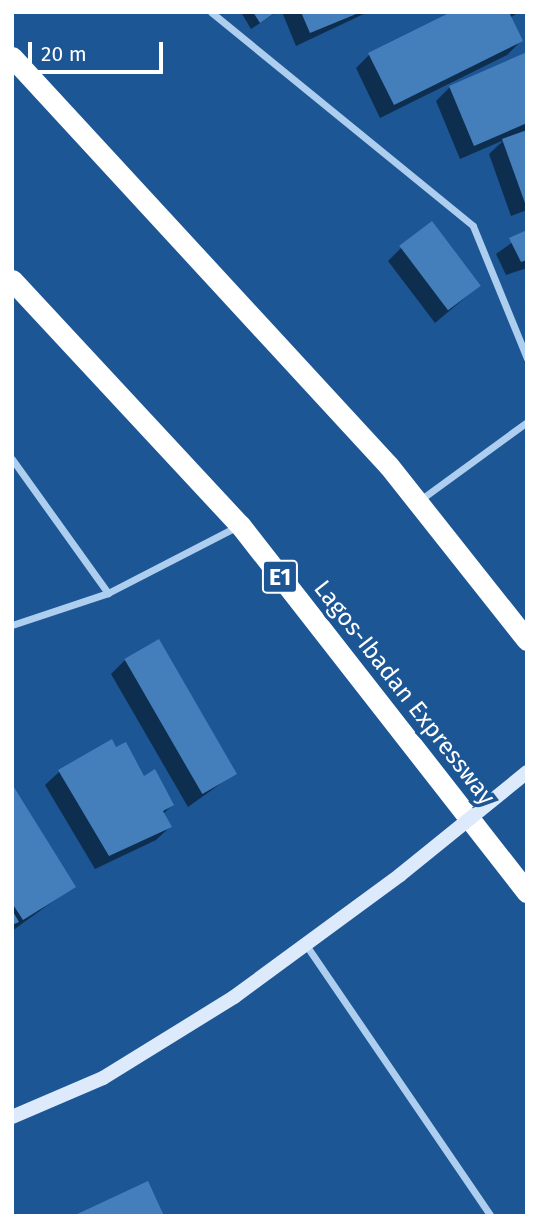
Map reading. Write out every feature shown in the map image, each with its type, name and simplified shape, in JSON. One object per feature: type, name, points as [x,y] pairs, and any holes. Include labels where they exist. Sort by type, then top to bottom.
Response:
[{"type":"highway","points":[[12,57],[417,502],[527,640]]},
{"type":"highway","name":"Lagos-Ibadan Expressway","points":[[12,280],[240,525],[527,892]]},
{"type":"street","points":[[211,12],[473,226],[527,358]]},
{"type":"street","points":[[417,502],[527,422]]},
{"type":"street","points":[[12,459],[108,593]]},
{"type":"street","points":[[12,625],[108,593],[240,525]]},
{"type":"street","points":[[12,1117],[103,1078],[305,944],[400,874],[527,772]]},
{"type":"street","points":[[305,944],[491,1216]]},
{"type":"building","points":[[253,12],[276,12],[260,23]]},
{"type":"building","points":[[301,12],[361,12],[310,33]]},
{"type":"building","points":[[451,12],[509,12],[523,41],[394,105],[368,53]]},
{"type":"building","points":[[527,52],[527,123],[474,146],[449,86]]},
{"type":"building","points":[[527,130],[527,202],[525,203],[502,139]]},
{"type":"building","points":[[432,221],[481,286],[448,310],[399,246]]},
{"type":"building","points":[[527,230],[527,260],[521,262],[509,238]]},
{"type":"building","points":[[159,639],[237,774],[202,794],[124,659]]},
{"type":"building","points":[[112,739],[116,747],[126,742],[144,776],[155,769],[174,805],[163,811],[172,827],[109,856],[58,770]]},
{"type":"building","points":[[12,784],[76,887],[23,920],[12,903]]},
{"type":"building","points":[[12,910],[19,922],[12,925]]},
{"type":"building","points":[[148,1181],[164,1216],[73,1216]]}]
